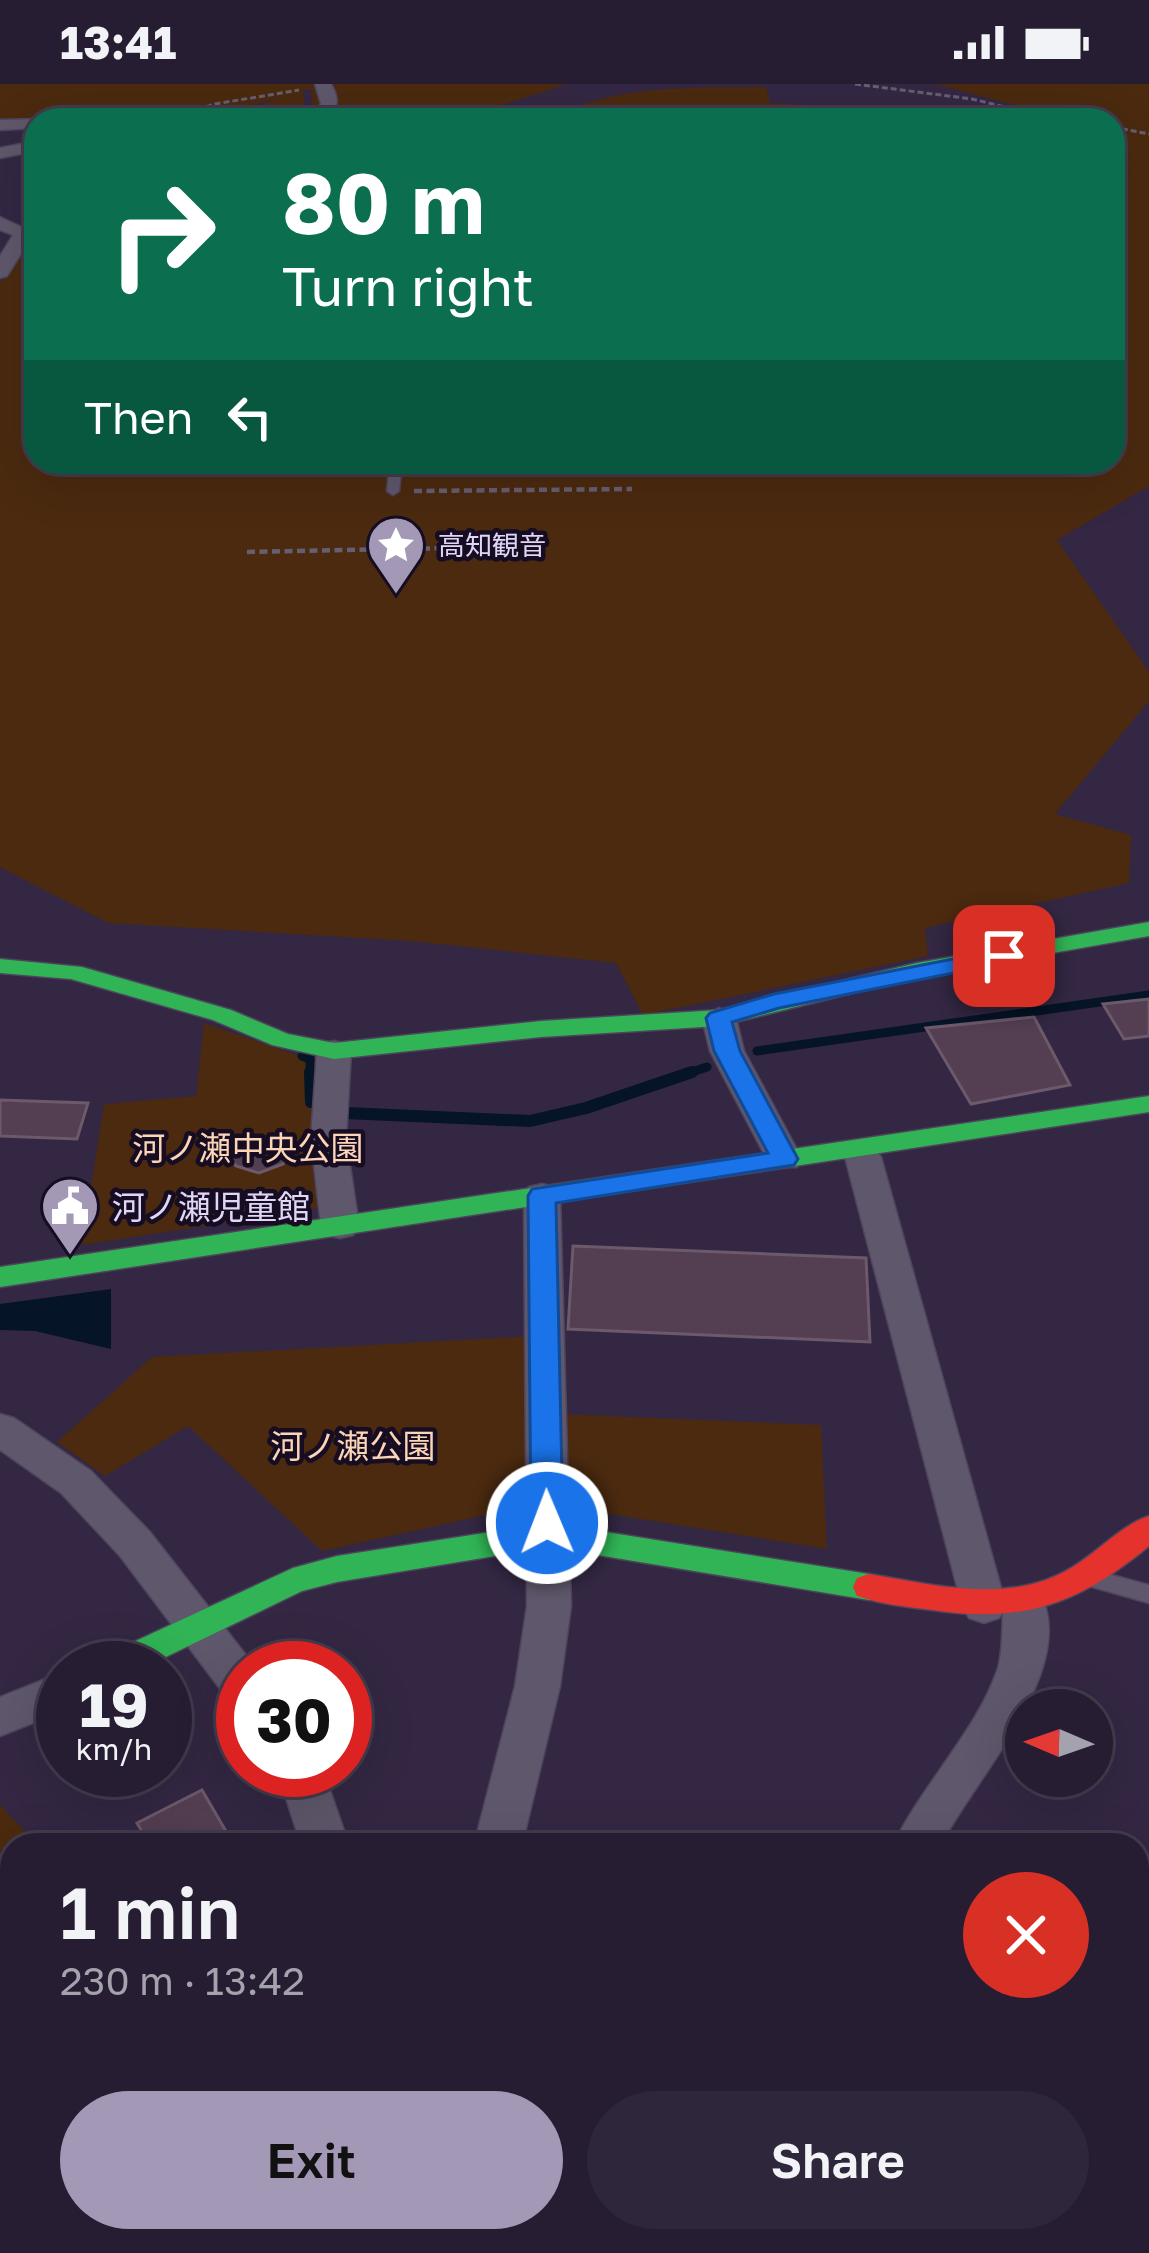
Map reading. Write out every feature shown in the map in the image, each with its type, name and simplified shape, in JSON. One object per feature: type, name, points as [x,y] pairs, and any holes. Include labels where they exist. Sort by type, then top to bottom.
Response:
[{"type":"street","points":[[0,272],[24,235]]},
{"type":"street","points":[[0,967],[73,972],[221,1015],[281,1040],[334,1051],[542,1029],[719,1018],[917,970],[1149,929]]},
{"type":"street","points":[[719,1018],[727,1051],[784,1159]]},
{"type":"street","points":[[334,1051],[327,1113],[340,1226]]},
{"type":"street","points":[[0,1277],[1149,1104]]},
{"type":"street","points":[[863,1157],[1021,1668],[992,1724],[922,1833]]},
{"type":"street","points":[[500,1833],[548,1647],[554,1574],[549,1535],[542,1196]]},
{"type":"street","points":[[0,1429],[76,1482],[135,1544],[216,1650]]},
{"type":"street","points":[[168,1641],[293,1581],[337,1569],[549,1535],[1005,1605],[1092,1579],[1149,1528]]},
{"type":"street","points":[[0,1717],[36,1702]]},
{"type":"street","points":[[309,1797],[322,1833]]},
{"type":"lane","points":[[393,491],[395,474]]},
{"type":"lane","points":[[1092,1579],[1149,1594]]},
{"type":"path","points":[[855,84],[1012,108]]},
{"type":"path","points":[[211,108],[325,87]]},
{"type":"path","points":[[393,491],[632,489]]},
{"type":"path","points":[[247,552],[500,547]]},
{"type":"path","points":[[378,549],[388,582]]},
{"type":"green space","points":[[0,84],[567,84],[494,108],[313,108],[311,91],[317,89],[303,90],[304,108],[254,108],[283,96],[244,108],[24,108],[24,118],[0,119]]},
{"type":"green space","points":[[935,84],[1149,84],[1149,486],[1057,540],[1149,672],[1149,701],[1055,814],[1131,835],[1129,883],[925,928],[928,956],[643,1015],[616,963],[411,941],[108,923],[0,867],[0,283],[24,252],[24,474],[1125,474],[1125,108],[1026,108]]},
{"type":"green space","points":[[766,87],[770,103],[887,108],[570,108],[625,94]]},
{"type":"green space","name":"河ノ瀬中央公園","points":[[204,1023],[320,1063],[318,1208],[82,1245],[104,1104],[196,1096]]},
{"type":"green space","name":"河ノ瀬公園","points":[[534,1336],[535,1413],[821,1425],[827,1549],[541,1503],[322,1551],[188,1426],[105,1476],[57,1442],[152,1357]]},
{"type":"green space","points":[[0,1805],[27,1833],[0,1833]]},
{"type":"water","points":[[111,1289],[111,1349],[35,1331],[0,1330],[0,1304]]},
{"type":"building","points":[[1149,999],[1149,1036],[1124,1039],[1103,1004]]},
{"type":"building","points":[[1034,1017],[1070,1085],[971,1104],[926,1028]]},
{"type":"building","points":[[0,1100],[88,1103],[77,1139],[0,1136]]},
{"type":"building","points":[[256,1138],[273,1138],[290,1151],[283,1164],[259,1173],[236,1166],[229,1155]]},
{"type":"building","points":[[573,1246],[866,1258],[870,1342],[568,1329]]},
{"type":"building","points":[[202,1790],[227,1833],[143,1833],[137,1823]]},
{"type":"waterway","points":[[757,1051],[1149,995]]},
{"type":"waterway","points":[[302,1056],[310,1059],[310,1072]]},
{"type":"waterway","points":[[692,1072],[707,1067]]},
{"type":"waterway","points":[[310,1072],[311,1102]]},
{"type":"waterway","points":[[345,1113],[530,1121],[586,1108],[692,1072]]},
{"type":"waterway","points":[[683,1075],[692,1072]]},
{"type":"traffic: fast","points":[[0,966],[73,972],[222,1015],[281,1040],[334,1051],[541,1029],[719,1018],[917,970],[1149,929]]},
{"type":"traffic: fast","points":[[0,1277],[1149,1104]]},
{"type":"traffic: fast","points":[[167,1641],[293,1581],[337,1569],[549,1535],[869,1587]]},
{"type":"traffic: jam","points":[[869,1587],[953,1600],[1018,1601],[1079,1580],[1149,1528]]},
{"type":"place","name":"高知観音","points":[[396,596]]},
{"type":"place","name":"河ノ瀬児童館","points":[[70,1257]]},
{"type":"route","points":[[547,1523],[542,1196],[784,1159],[727,1051],[719,1018],[774,1001],[1004,956]]}]
